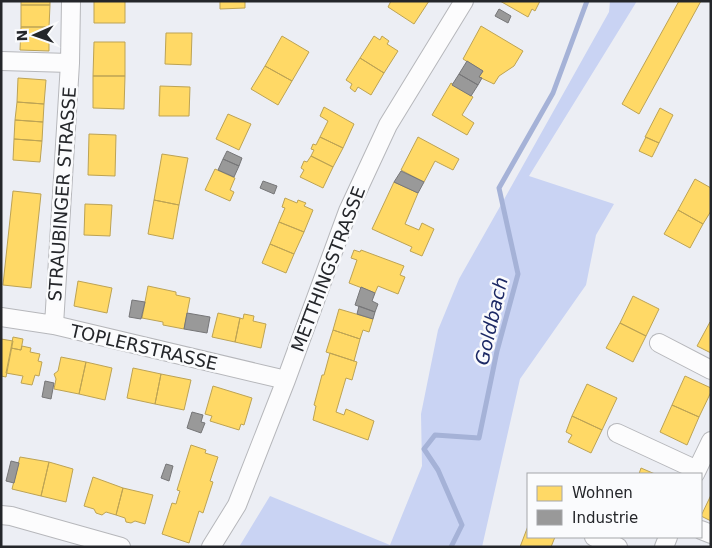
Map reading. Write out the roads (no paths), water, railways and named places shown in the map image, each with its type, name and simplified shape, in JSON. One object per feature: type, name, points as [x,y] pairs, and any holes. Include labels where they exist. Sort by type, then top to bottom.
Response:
[{"type":"street","name":"STRAUBINGER STRASSE","points":[[54,325],[70,63],[71,1]]},
{"type":"street","name":"METTHINGSTRASSE","points":[[211,547],[237,505],[286,380],[348,211],[388,125],[464,1]]},
{"type":"street","name":"STRAUBINGER STRASSE","points":[[1,61],[70,63]]},
{"type":"street","name":"TOPLERSTRASSE","points":[[1,317],[54,325],[286,380]]},
{"type":"street","points":[[659,343],[711,370]]},
{"type":"street","points":[[618,434],[696,472],[711,440]]},
{"type":"street","points":[[1,515],[11,516],[120,547]]},
{"type":"street","points":[[596,538],[618,547]]},
{"type":"waterway","name":"Goldbach","points":[[451,547],[462,525],[438,470],[424,449],[435,435],[479,438],[497,351],[518,274],[499,188],[553,93],[587,1]]}]
